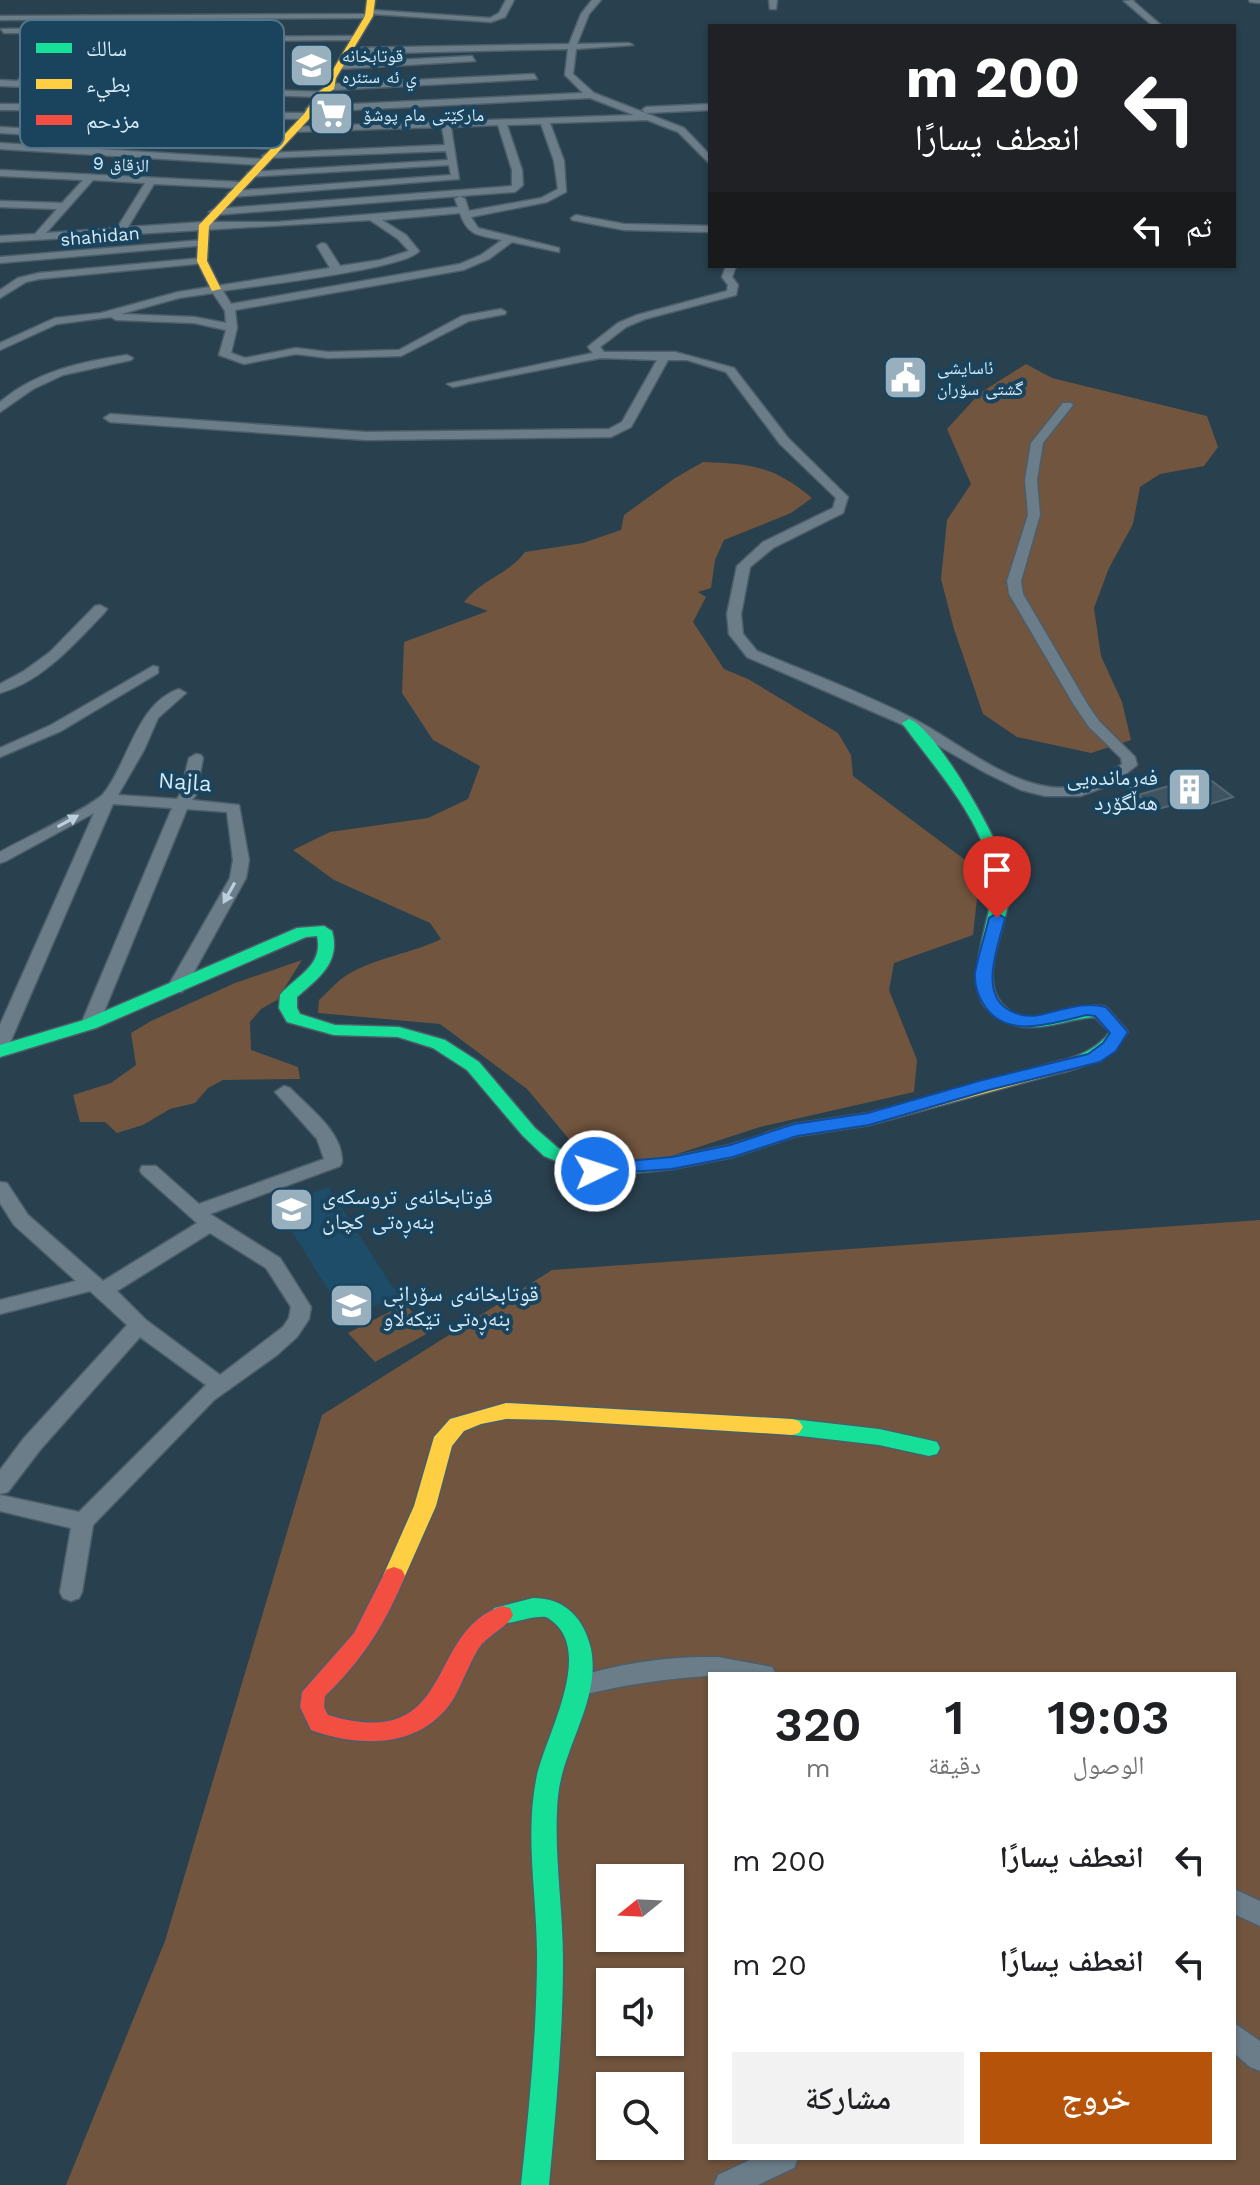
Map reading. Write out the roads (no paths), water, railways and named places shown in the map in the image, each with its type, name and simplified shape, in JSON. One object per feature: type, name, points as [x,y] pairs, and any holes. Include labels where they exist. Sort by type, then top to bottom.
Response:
[{"type":"street","points":[[0,18],[81,13],[128,17],[146,13],[370,9],[491,20],[502,15],[510,0]]},
{"type":"street","points":[[597,0],[588,10],[567,57],[569,75],[591,95],[681,130],[708,159]]},
{"type":"street","points":[[1130,0],[1136,9],[1155,24]]},
{"type":"street","points":[[1253,0],[1260,1]]},
{"type":"street","points":[[284,138],[317,102],[370,9]]},
{"type":"street","points":[[2,33],[18,18]]},
{"type":"street","points":[[454,48],[461,38]]},
{"type":"street","points":[[284,43],[348,52],[567,57]]},
{"type":"street","points":[[348,52],[629,45]]},
{"type":"street","points":[[284,98],[317,102],[534,77]]},
{"type":"street","points":[[0,97],[20,81]]},
{"type":"street","points":[[0,83],[17,84]]},
{"type":"street","points":[[284,104],[591,95]]},
{"type":"street","points":[[0,107],[20,107]]},
{"type":"street","points":[[631,111],[708,107]]},
{"type":"street","points":[[291,130],[652,117]]},
{"type":"street","points":[[0,295],[22,280],[249,226],[464,212],[544,200],[563,190],[559,161],[545,122]]},
{"type":"street","points":[[2,238],[121,230],[206,235],[508,190],[518,185],[517,170],[502,123]]},
{"type":"street","points":[[446,125],[459,195],[474,230],[555,250]]},
{"type":"street","points":[[0,146],[20,147]]},
{"type":"street","points":[[24,157],[36,148],[212,159],[255,170],[456,177]]},
{"type":"street","points":[[180,148],[255,170],[453,162]]},
{"type":"street","points":[[275,148],[206,235],[216,289],[229,308],[232,328],[224,351],[232,360],[244,361],[296,351],[379,355],[401,353],[466,318],[501,312]]},
{"type":"street","points":[[255,170],[451,148]]},
{"type":"street","points":[[186,183],[212,159]]},
{"type":"street","points":[[0,173],[12,165]]},
{"type":"street","name":"الزقاق 9","points":[[0,173],[186,183],[255,170]]},
{"type":"street","points":[[38,236],[89,179]]},
{"type":"street","points":[[121,230],[150,182]]},
{"type":"street","points":[[0,204],[64,206]]},
{"type":"street","points":[[102,316],[169,297],[403,258],[414,251],[402,237],[373,218]]},
{"type":"street","points":[[576,218],[624,227],[708,229]]},
{"type":"street","name":"shahidan","points":[[0,260],[206,235]]},
{"type":"street","points":[[229,308],[463,267],[485,257],[509,240]]},
{"type":"street","points":[[322,246],[336,269]]},
{"type":"street","points":[[601,355],[594,347],[622,325],[662,310],[722,298],[732,293],[733,285],[727,277],[730,268]]},
{"type":"street","points":[[0,347],[55,321],[102,316],[194,320],[232,328]]},
{"type":"street","points":[[453,384],[601,355],[714,355]]},
{"type":"street","points":[[110,418],[366,436],[611,433],[627,424],[665,356]]},
{"type":"street","points":[[665,356],[705,360],[730,370],[784,441],[842,497],[839,510],[768,545],[744,566],[734,614],[736,634],[752,654],[909,723],[1000,774],[1061,794],[1095,785],[1122,773],[1130,765],[1128,757],[1094,724],[1081,705],[1016,594],[1014,581],[1034,515],[1031,480],[1037,443],[1067,405]]},
{"type":"street","points":[[0,408],[18,391],[60,370],[127,358]]},
{"type":"street","points":[[0,689],[24,677],[60,651],[100,609]]},
{"type":"street","points":[[0,753],[23,745],[153,670]]},
{"type":"street","points":[[0,1048],[108,799],[137,750],[152,716],[179,693]]},
{"type":"street","points":[[0,1048],[90,1024],[303,932],[324,931],[331,942],[331,951],[327,959],[289,995],[288,1008],[293,1018],[334,1030],[399,1032],[439,1044],[473,1066],[529,1132],[551,1152],[595,1171],[672,1163],[733,1151],[794,1130],[869,1119],[985,1085],[1094,1058],[1110,1047],[1119,1032],[1100,1011],[1087,1009],[1034,1022],[1013,1019],[997,1011],[986,995],[984,975],[1002,897],[996,853],[990,838],[942,764],[909,723]]},
{"type":"street","points":[[90,1024],[181,804],[188,795],[196,758]]},
{"type":"street","points":[[1,860],[108,799]]},
{"type":"street","name":"Najla","points":[[108,799],[234,808],[241,860],[238,878],[176,988]]},
{"type":"street","points":[[0,1307],[98,1287],[204,1217],[333,1162],[335,1155],[330,1141],[284,1092]]},
{"type":"street","points":[[71,1592],[83,1522],[207,1395],[290,1332],[299,1319],[301,1307],[273,1263],[204,1217],[149,1170]]},
{"type":"street","points":[[0,1188],[21,1220],[139,1325],[221,1386]]},
{"type":"street","points":[[0,1486],[32,1444],[139,1325]]},
{"type":"street","points":[[535,2185],[550,1933],[548,1778],[579,1686],[581,1662],[573,1632],[555,1609],[535,1603],[487,1622],[467,1645],[446,1692],[429,1713],[406,1726],[374,1733],[338,1731],[319,1723],[312,1707],[314,1692],[346,1663],[378,1617],[425,1506],[442,1443],[457,1425],[506,1411],[798,1427],[879,1437],[929,1448]]},
{"type":"street","points":[[0,1503],[83,1522]]},
{"type":"street","points":[[579,1686],[640,1670],[690,1666],[746,1672]]},
{"type":"street","points":[[1236,1902],[1260,1914]]},
{"type":"street","points":[[1236,2038],[1260,2058]]},
{"type":"street","points":[[728,2185],[780,2160]]},
{"type":"place","name":"قوتابخانه ي ئه ستئره","points":[[311,65]]},
{"type":"place","name":"مارکێتی مام پوشۆ","points":[[332,114]]},
{"type":"place","name":"ئاسایشی گشتی سۆران","points":[[906,377]]},
{"type":"place","name":"فەرماندەیی هەڵگۆرد","points":[[1189,790]]},
{"type":"place","name":"قوتابخانەی تروسکەی بنەڕەتی کچان","points":[[291,1209]]},
{"type":"place","name":"قوتابخانەی سۆرانی بنەڕەتی تێکەڵاو","points":[[352,1306]]}]
